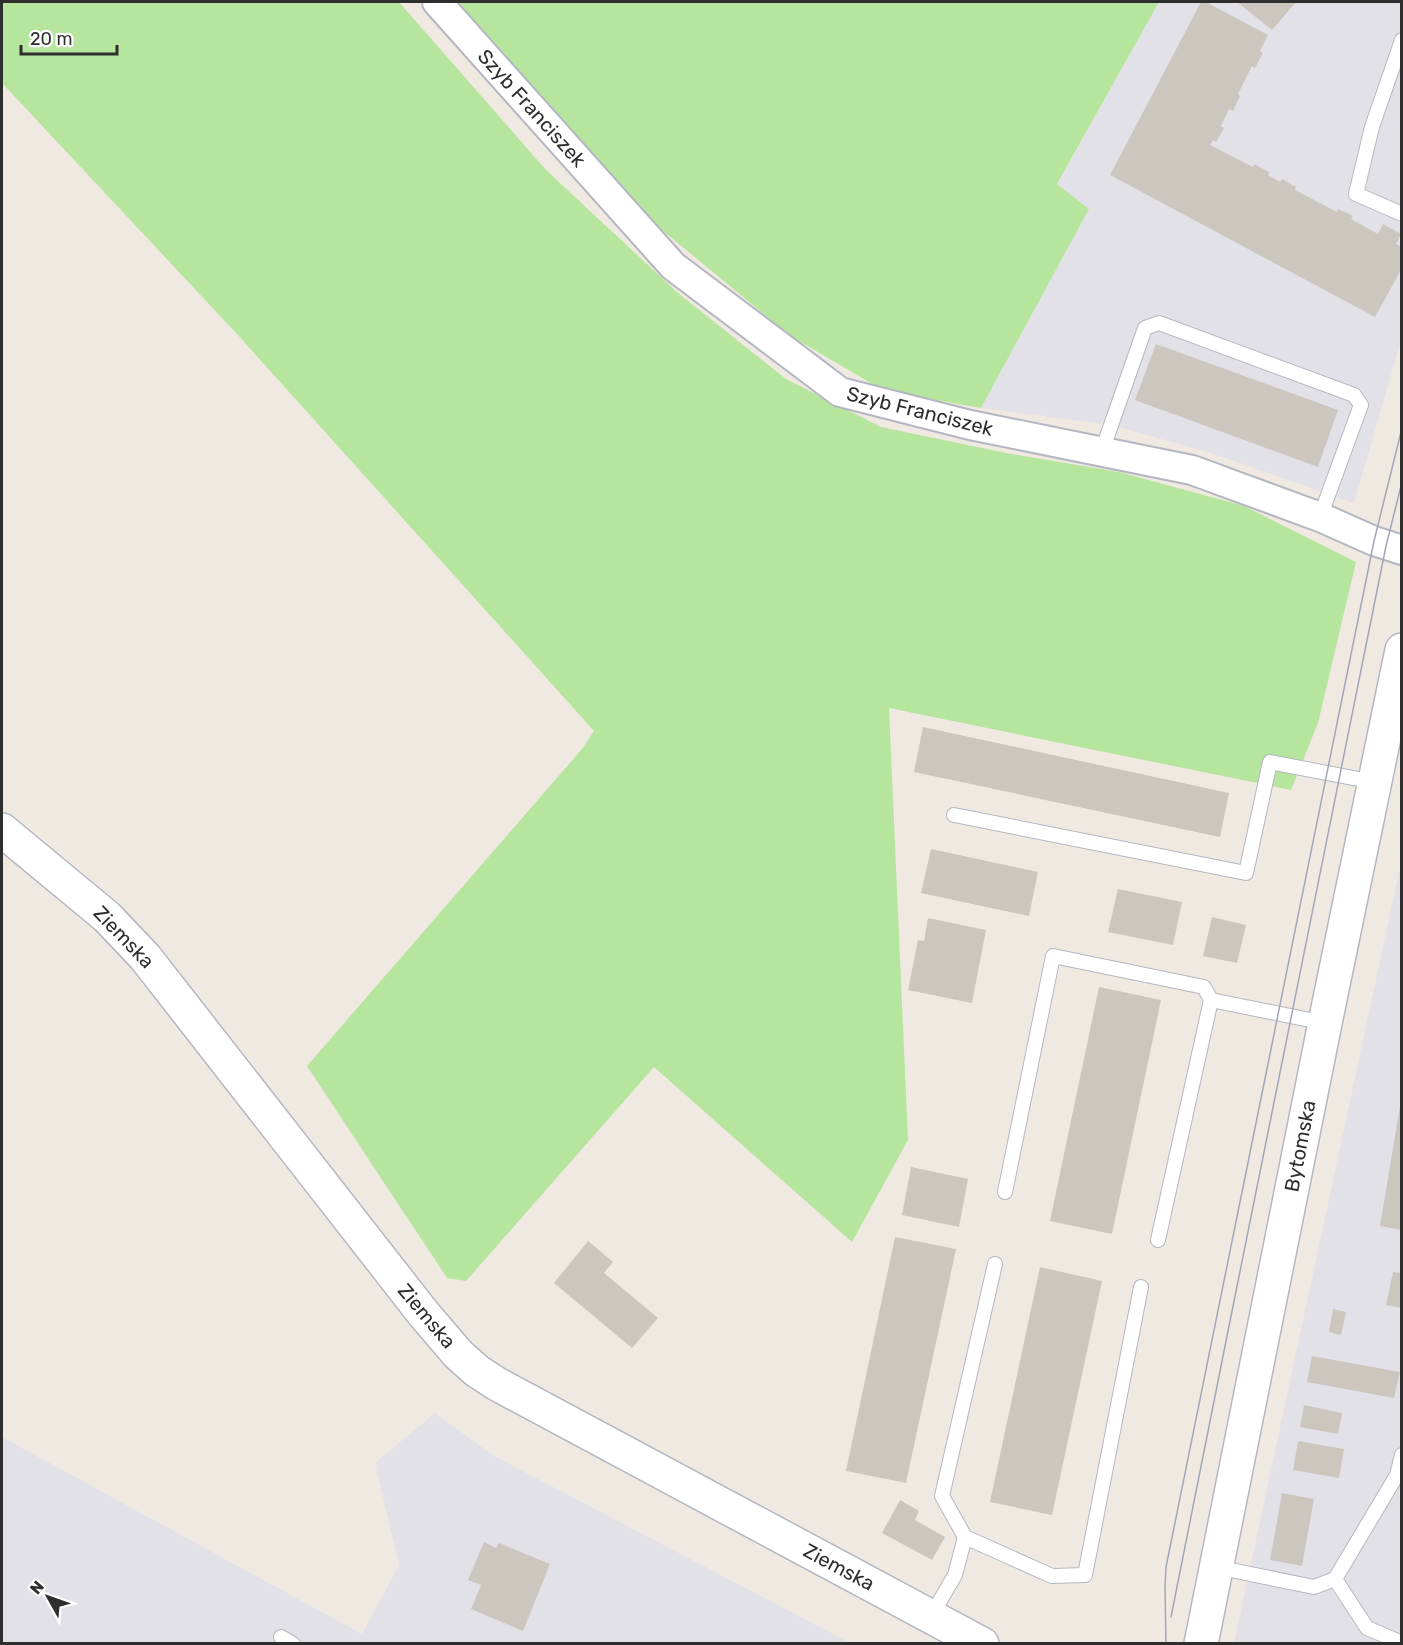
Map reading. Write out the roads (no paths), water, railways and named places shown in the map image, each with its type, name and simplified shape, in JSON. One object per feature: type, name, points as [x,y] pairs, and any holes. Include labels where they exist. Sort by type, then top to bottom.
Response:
[{"type":"street","name":"Szyb Franciszek","points":[[437,2],[673,266],[840,392],[970,425],[1192,470],[1320,516],[1374,542],[1401,550]]},
{"type":"street","name":"Bytomska","points":[[1200,1644],[1401,650]]},
{"type":"street","name":"Ziemska","points":[[2,830],[107,917],[146,957],[423,1313],[477,1371],[982,1644]]},
{"type":"lane","points":[[1401,40],[1372,127],[1356,194],[1401,214]]},
{"type":"lane","points":[[1102,451],[1145,328],[1159,323],[1354,395],[1361,405],[1320,516]]},
{"type":"lane","points":[[954,815],[1246,873],[1270,762],[1374,782]]},
{"type":"lane","points":[[1005,1192],[1053,956],[1204,987],[1211,1000],[1158,1240]]},
{"type":"lane","points":[[1211,1000],[1324,1023]]},
{"type":"lane","points":[[995,1264],[942,1496],[965,1537],[1052,1576],[1085,1575],[1141,1287]]},
{"type":"lane","points":[[1216,1567],[1314,1587],[1335,1579],[1397,1475],[1401,1455]]},
{"type":"lane","points":[[931,1616],[955,1575],[965,1537]]},
{"type":"lane","points":[[1335,1579],[1367,1628],[1401,1643]]},
{"type":"tram line","points":[[1166,1644],[1166,1567],[1374,541],[1402,428]]},
{"type":"tram line","points":[[1171,1617],[1386,546],[1402,482]]}]
